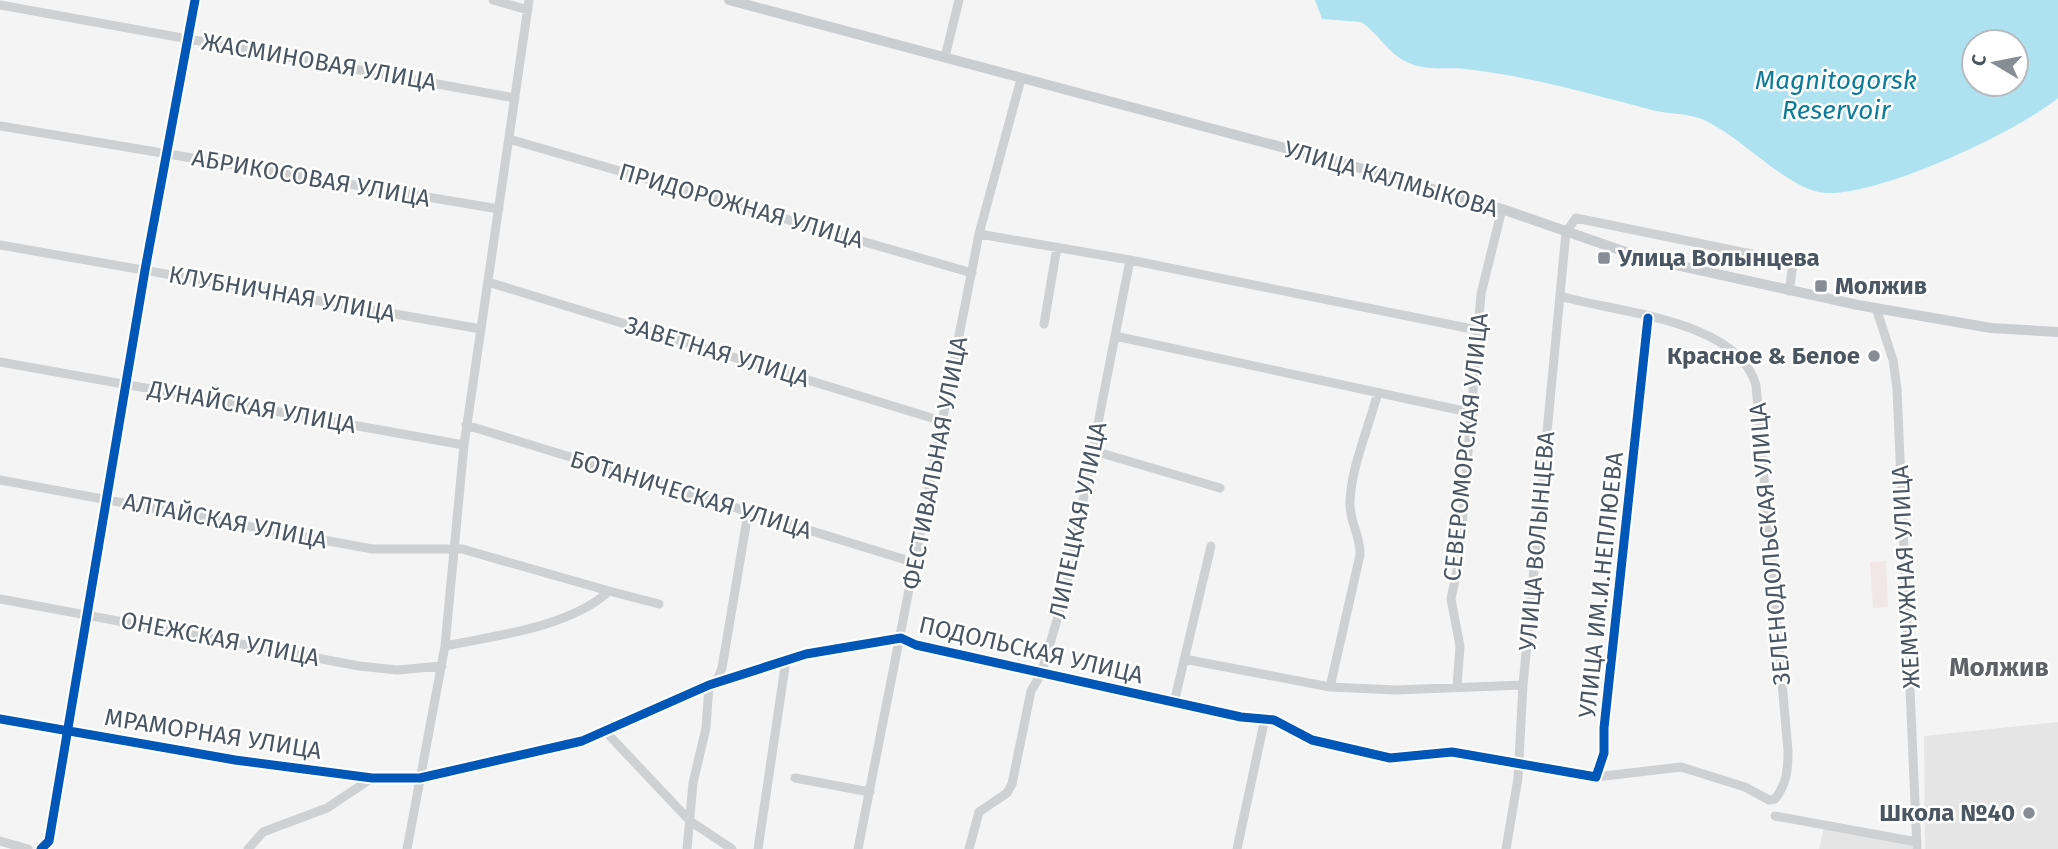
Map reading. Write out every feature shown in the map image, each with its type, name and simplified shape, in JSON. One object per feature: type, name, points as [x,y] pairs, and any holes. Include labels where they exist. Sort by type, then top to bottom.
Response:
[{"type":"main road","name":"УЛИЦА КАЛМЫКОВА","points":[[729,0],[1360,168],[1502,209],[1640,257],[1876,308],[1991,328],[2058,332]]},
{"type":"street","points":[[41,849],[49,842],[125,384],[195,0]]},
{"type":"street","points":[[407,849],[445,646],[452,550],[466,425],[528,5],[493,0]]},
{"type":"street","points":[[945,57],[959,0]]},
{"type":"street","name":"ЖАСМИНОВАЯ УЛИЦА","points":[[0,5],[515,98]]},
{"type":"street","name":"ФЕСТИВАЛЬНАЯ УЛИЦА","points":[[858,849],[945,422],[979,234],[1021,79]]},
{"type":"street","name":"АБРИКОСОВАЯ УЛИЦА","points":[[0,126],[499,209]]},
{"type":"street","name":"ПРИДОРОЖНАЯ УЛИЦА","points":[[509,139],[972,273]]},
{"type":"street","name":"СЕВЕРОМОРСКАЯ УЛИЦА","points":[[1457,686],[1460,646],[1451,598],[1458,561],[1484,275],[1502,209]]},
{"type":"street","points":[[1566,232],[1576,218],[1790,261],[1793,265],[1789,291]]},
{"type":"street","name":"УЛИЦА ВОЛЫНЦЕВА","points":[[1506,849],[1519,763],[1523,685],[1566,232]]},
{"type":"street","points":[[979,234],[1130,260],[1478,330]]},
{"type":"street","name":"КЛУБНИЧНАЯ УЛИЦА","points":[[0,244],[481,328]]},
{"type":"street","points":[[1044,324],[1057,247]]},
{"type":"street","name":"ЛИПЕЦКАЯ УЛИЦА","points":[[969,849],[979,812],[1007,793],[1013,785],[1031,691],[1041,674],[1065,593],[1130,260]]},
{"type":"street","name":"ЗАВЕТНАЯ УЛИЦА","points":[[488,282],[945,422]]},
{"type":"street","name":"ЗЕЛЕНОДОЛЬСКАЯ УЛИЦА","points":[[1560,296],[1690,328],[1745,360],[1756,385],[1788,751],[1786,779],[1775,799],[1763,799],[1745,787],[1681,767],[1596,776]]},
{"type":"street","name":"ЖЕМЧУЖНАЯ УЛИЦА","points":[[1876,308],[1893,360],[1897,388],[1917,846]]},
{"type":"street","name":"УЛИЦА ИМ.И.НЕПЛЮЕВА","points":[[1596,776],[1604,753],[1604,728],[1648,318]]},
{"type":"street","points":[[1115,337],[1473,413]]},
{"type":"street","name":"ДУНАЙСКАЯ УЛИЦА","points":[[0,362],[464,445]]},
{"type":"street","points":[[1330,687],[1360,555],[1359,539],[1350,519],[1352,481],[1378,391]]},
{"type":"street","name":"БОТАНИЧЕСКАЯ УЛИЦА","points":[[466,425],[916,563]]},
{"type":"street","points":[[1094,451],[1220,488]]},
{"type":"street","name":"АЛТАЙСКАЯ УЛИЦА","points":[[0,480],[372,549],[462,549],[659,604]]},
{"type":"street","points":[[687,849],[693,783],[706,728],[709,684],[718,678],[722,668],[747,513]]},
{"type":"street","points":[[1174,703],[1211,547]]},
{"type":"street","points":[[445,646],[505,636],[579,610],[608,591]]},
{"type":"street","name":"ОНЕЖСКАЯ УЛИЦА","points":[[0,599],[87,613],[359,666],[397,670],[442,666]]},
{"type":"street","name":"ПОДОЛЬСКАЯ УЛИЦА","points":[[420,778],[551,750],[606,731],[709,684],[786,660],[901,638],[916,645],[1041,674],[1241,717],[1265,718],[1312,740],[1390,758],[1452,752],[1519,763]]},
{"type":"street","points":[[1184,659],[1330,687],[1396,690],[1523,685]]},
{"type":"street","points":[[758,849],[786,660]]},
{"type":"street","points":[[1237,849],[1265,718]]},
{"type":"street","name":"МРАМОРНАЯ УЛИЦА","points":[[0,719],[235,760],[372,778],[420,778]]},
{"type":"street","points":[[606,731],[690,821],[732,849]]},
{"type":"street","points":[[1519,763],[1596,776]]},
{"type":"street","points":[[248,849],[263,832],[327,808],[372,778]]},
{"type":"street","points":[[795,778],[870,792]]},
{"type":"street","points":[[1776,816],[1917,846]]},
{"type":"street","points":[[0,841],[27,849]]},
{"type":"shaded area","points":[[1886,561],[1888,607],[1873,608],[1870,562]]},
{"type":"shaded area","points":[[2058,722],[2058,849],[1925,849],[1924,736]]},
{"type":"shaded area","points":[[1824,827],[1912,845],[1912,849],[1819,849]]},
{"type":"water","name":"Magnitogorsk Reservoir","points":[[1315,0],[2058,0],[2058,98],[2011,128],[1946,160],[1879,184],[1825,193],[1795,183],[1714,125],[1699,118],[1658,111],[1513,76],[1416,65],[1395,54],[1361,22],[1322,19]]},
{"type":"cycle path","points":[[41,849],[49,841],[145,270],[195,0]]},
{"type":"cycle path","points":[[0,719],[235,760],[372,778],[420,778],[582,741],[709,685],[806,654],[901,638],[916,645],[1241,717],[1274,720],[1312,740],[1390,758],[1452,752],[1596,777],[1604,753],[1604,728],[1648,318]]},
{"type":"place","name":"Улица Волынцева","points":[[1604,258]]},
{"type":"place","name":"Молжив","points":[[1821,286]]},
{"type":"place","name":"Красное & Белое","points":[[1874,356]]},
{"type":"place","name":"Школа №40","points":[[2029,813]]},
{"type":"district","name":"Молжив","points":[[1999,667]]}]
